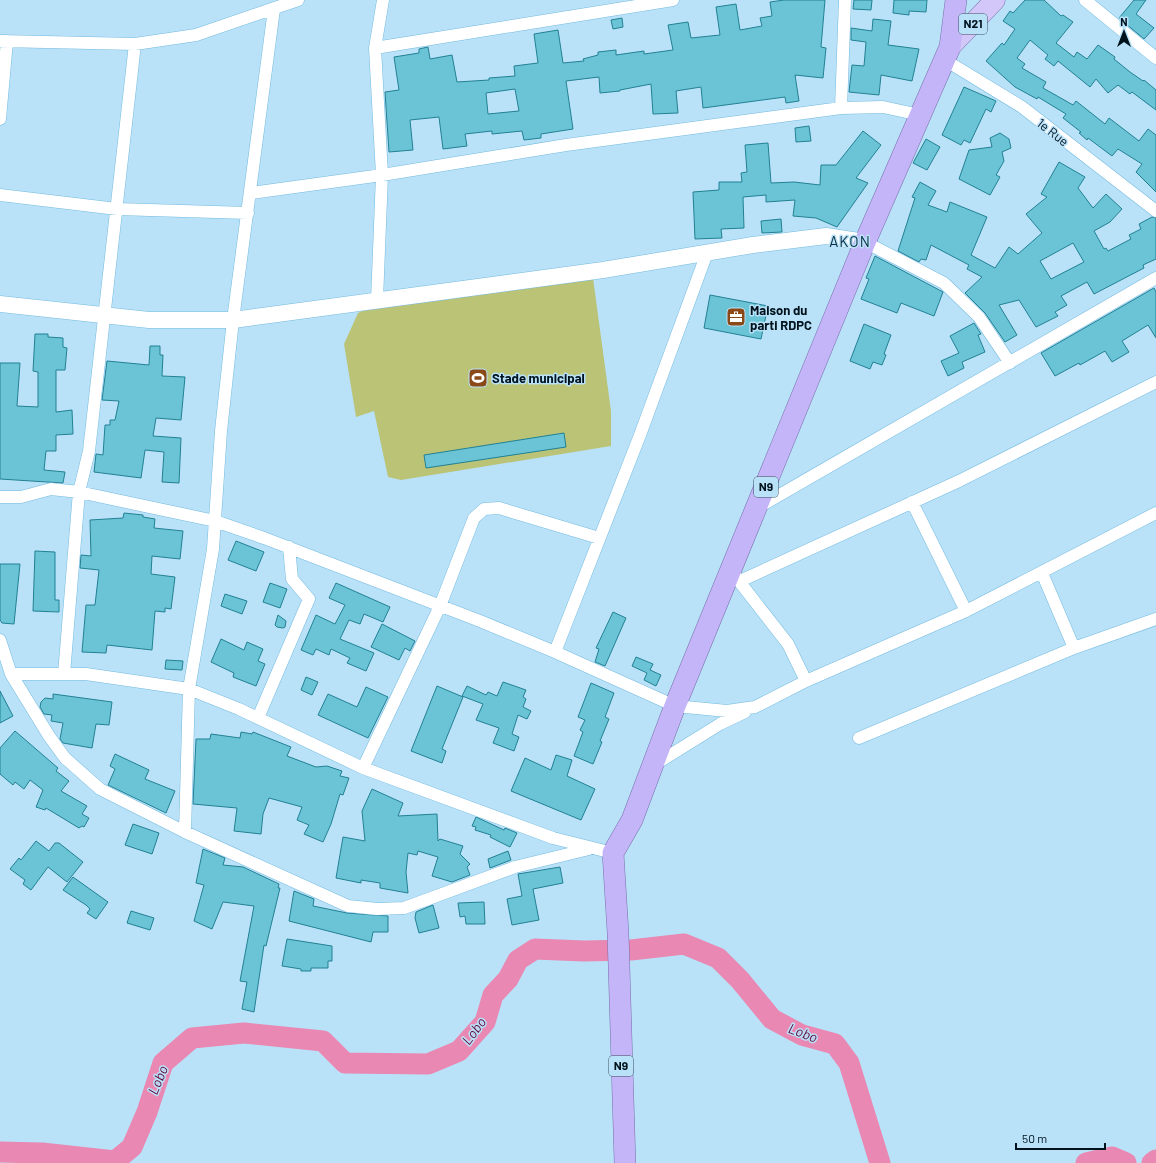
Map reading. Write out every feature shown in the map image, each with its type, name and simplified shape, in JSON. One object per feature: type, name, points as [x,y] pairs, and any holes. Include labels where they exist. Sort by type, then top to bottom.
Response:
[{"type":"highway","name":"N9","points":[[624,1163],[618,932],[613,853],[632,820],[651,766],[675,706],[736,577],[757,508],[865,242],[948,53],[956,0]]},
{"type":"main road","name":"N21","points":[[948,53],[995,0]]},
{"type":"street","points":[[0,119],[3,41],[135,44],[196,35],[298,0]]},
{"type":"street","points":[[377,300],[382,175],[375,48],[383,0]]},
{"type":"street","points":[[375,48],[673,0]]},
{"type":"street","points":[[841,108],[845,0]]},
{"type":"street","points":[[1085,0],[1156,58]]},
{"type":"street","points":[[185,832],[189,689],[213,549],[221,431],[274,9]]},
{"type":"street","points":[[64,674],[79,492],[88,451],[135,44]]},
{"type":"street","name":"1e Rue","points":[[948,53],[1022,107],[1156,211]]},
{"type":"street","points":[[251,193],[382,175],[566,145],[841,108],[883,107],[920,115]]},
{"type":"street","points":[[0,195],[116,209],[248,212]]},
{"type":"street","points":[[0,304],[150,320],[234,320],[603,270],[826,236],[865,242],[944,282],[979,317],[1010,363]]},
{"type":"street","points":[[554,652],[640,435],[707,253]]},
{"type":"street","points":[[757,508],[1156,278]]},
{"type":"street","points":[[806,681],[788,644],[736,577],[966,478],[1156,382]]},
{"type":"street","points":[[0,497],[22,497],[51,489],[79,492],[215,521],[289,547],[440,606],[554,652],[675,706],[727,711],[755,707]]},
{"type":"street","points":[[912,502],[966,611]]},
{"type":"street","points":[[363,768],[440,606],[474,518],[484,510],[499,508],[599,538]]},
{"type":"street","points":[[651,766],[720,724],[806,681],[966,611],[1156,513]]},
{"type":"street","points":[[258,718],[309,599],[292,579],[289,547]]},
{"type":"street","points":[[1042,573],[1074,648]]},
{"type":"street","points":[[859,738],[1074,648],[1156,619]]},
{"type":"street","points":[[0,640],[11,674],[49,736],[66,758],[100,789],[185,832],[348,906],[377,909],[404,908],[516,867],[589,849]]},
{"type":"street","points":[[11,674],[86,674],[189,689],[258,718],[363,768],[553,838],[589,849],[613,853]]},
{"type":"green space","name":"Stade municipal","points":[[593,278],[611,411],[611,446],[401,480],[388,477],[374,411],[356,417],[344,344],[358,313],[380,303]]},
{"type":"building","points":[[784,0],[825,0],[821,47],[826,48],[823,78],[795,75],[799,101],[786,103],[785,97],[703,108],[701,87],[676,91],[678,113],[653,114],[651,84],[620,91],[600,93],[599,77],[566,81],[573,129],[541,134],[541,138],[524,140],[522,131],[492,134],[492,131],[465,134],[467,146],[443,149],[439,117],[410,120],[413,150],[389,152],[385,92],[399,90],[394,57],[419,53],[419,49],[428,47],[430,59],[452,55],[457,82],[489,80],[489,78],[515,76],[514,66],[538,63],[534,34],[558,30],[563,63],[584,61],[583,59],[598,55],[598,52],[616,50],[616,55],[644,51],[644,54],[673,50],[668,25],[688,22],[691,38],[720,35],[716,7],[736,4],[740,30],[762,26],[760,18],[772,16],[770,2]],"holes":[[[515,89],[519,111],[488,114],[486,93]]]},
{"type":"building","points":[[854,0],[872,0],[871,10],[853,9]]},
{"type":"building","points":[[894,0],[927,0],[926,12],[909,11],[909,15],[893,13]]},
{"type":"building","points":[[1025,0],[1044,0],[1061,16],[1063,15],[1073,22],[1056,43],[1074,57],[1077,52],[1087,59],[1098,45],[1115,57],[1114,59],[1130,72],[1143,81],[1144,80],[1156,90],[1156,110],[1132,92],[1130,94],[1118,85],[1108,93],[1096,79],[1090,87],[1058,61],[1054,66],[1045,59],[1048,55],[1030,40],[1017,58],[1025,64],[1022,68],[1046,82],[1043,88],[1073,105],[1076,101],[1105,124],[1109,118],[1139,141],[1148,129],[1156,135],[1156,192],[1136,172],[1142,164],[1118,149],[1112,156],[1088,138],[1087,140],[1079,133],[1081,132],[1063,118],[1066,114],[1038,97],[1037,99],[1015,87],[986,61],[1002,43],[1004,45],[1015,29],[1003,21],[1010,11],[1013,13]]},
{"type":"building","points":[[1134,0],[1146,0],[1136,14],[1154,28],[1144,39],[1119,18]]},
{"type":"building","points":[[622,18],[623,27],[613,29],[611,20]]},
{"type":"building","points":[[873,19],[891,21],[888,45],[919,49],[912,81],[881,75],[879,95],[849,92],[852,65],[864,66],[866,42],[851,40],[851,28],[872,31]]},
{"type":"building","points":[[964,87],[996,101],[991,112],[986,109],[970,143],[964,140],[961,145],[942,135]]},
{"type":"building","points":[[809,126],[811,141],[796,142],[795,128]]},
{"type":"building","points":[[863,131],[881,145],[856,178],[868,183],[837,227],[816,218],[793,216],[795,200],[766,202],[766,195],[743,197],[744,228],[721,229],[722,238],[695,239],[693,192],[719,190],[719,182],[742,182],[741,173],[747,172],[745,145],[768,143],[771,183],[794,182],[820,185],[821,165],[836,165]]},
{"type":"building","points":[[1000,133],[1009,139],[1011,148],[1002,152],[1004,161],[996,175],[1000,177],[990,195],[959,179],[969,150],[992,147],[990,138]]},
{"type":"building","points":[[926,139],[940,147],[927,170],[913,163]]},
{"type":"building","points":[[1059,162],[1085,177],[1078,188],[1093,208],[1106,194],[1122,209],[1110,222],[1094,231],[1104,249],[1106,248],[1108,251],[1131,239],[1129,235],[1141,229],[1139,224],[1152,217],[1156,218],[1156,259],[1143,265],[1144,268],[1094,294],[1087,282],[1061,296],[1067,305],[1055,312],[1058,316],[1036,327],[1019,300],[999,305],[1017,335],[1005,342],[985,313],[965,293],[982,277],[967,269],[969,265],[931,245],[926,260],[921,259],[919,262],[898,251],[915,198],[912,197],[920,182],[936,191],[928,205],[947,212],[950,202],[987,217],[971,255],[995,268],[1009,247],[1018,254],[1042,233],[1026,214],[1047,197],[1041,194]],"holes":[[[1073,243],[1084,262],[1051,279],[1040,261]]]},
{"type":"building","points":[[781,219],[782,232],[762,233],[761,221]]},
{"type":"building","points":[[875,256],[943,292],[934,316],[901,303],[897,313],[861,299],[869,279],[866,278]]},
{"type":"building","points":[[1154,288],[1156,292],[1156,338],[1148,325],[1122,341],[1129,352],[1112,362],[1105,351],[1080,365],[1079,363],[1055,376],[1041,353]]},
{"type":"building","name":"Maison du parti RDPC","points":[[710,295],[768,306],[761,339],[704,328]]},
{"type":"building","points":[[974,323],[981,334],[978,335],[985,352],[962,362],[964,368],[948,376],[941,361],[959,353],[950,336]]},
{"type":"building","points":[[864,324],[891,335],[884,354],[886,355],[882,365],[873,362],[870,369],[850,361]]},
{"type":"building","points":[[35,334],[48,334],[48,337],[63,338],[63,347],[67,348],[65,370],[56,370],[56,412],[72,410],[73,434],[56,435],[56,451],[46,451],[44,470],[65,472],[63,483],[0,479],[0,363],[20,363],[17,406],[38,407],[38,372],[33,371]]},
{"type":"building","points":[[150,346],[160,346],[160,355],[163,355],[162,376],[185,377],[181,420],[156,418],[153,436],[181,438],[179,483],[162,482],[164,452],[145,450],[141,478],[94,472],[96,454],[103,455],[105,425],[110,425],[110,420],[115,420],[119,401],[102,400],[107,361],[149,365]]},
{"type":"building","points":[[564,433],[566,447],[426,468],[424,455]]},
{"type":"building","points":[[124,513],[143,515],[143,517],[155,519],[154,528],[183,531],[180,559],[152,556],[151,574],[175,577],[171,609],[165,608],[165,612],[155,611],[152,650],[107,645],[106,653],[82,652],[86,605],[95,605],[99,570],[80,568],[81,555],[91,556],[90,520],[123,518]]},
{"type":"building","points":[[236,541],[264,552],[256,571],[228,560]]},
{"type":"building","points":[[35,551],[55,552],[55,600],[59,600],[59,612],[33,611]]},
{"type":"building","points":[[0,564],[20,564],[14,624],[2,623],[0,620]]},
{"type":"building","points":[[270,583],[287,589],[280,608],[263,602]]},
{"type":"building","points":[[336,583],[390,607],[383,622],[364,614],[360,624],[349,620],[340,639],[374,653],[366,671],[347,663],[350,658],[331,649],[329,655],[316,649],[313,655],[301,650],[316,615],[335,624],[345,605],[329,598]]},
{"type":"building","points":[[225,594],[247,601],[242,614],[221,606]]},
{"type":"building","points":[[613,612],[626,618],[605,666],[595,662],[599,649],[596,648]]},
{"type":"building","points":[[278,615],[286,621],[285,627],[283,628],[275,625]]},
{"type":"building","points":[[382,624],[415,641],[410,651],[405,648],[399,660],[371,647]]},
{"type":"building","points":[[221,639],[244,650],[247,642],[263,649],[258,661],[265,664],[256,686],[233,677],[234,673],[211,662]]},
{"type":"building","points":[[636,657],[653,664],[650,670],[661,675],[656,686],[644,680],[647,673],[632,666]]},
{"type":"building","points":[[166,660],[183,661],[182,670],[165,669]]},
{"type":"building","points":[[306,677],[318,682],[312,695],[301,690]]},
{"type":"building","points":[[503,682],[526,690],[523,697],[526,699],[523,707],[531,711],[527,719],[518,715],[512,734],[519,737],[514,751],[493,743],[499,728],[476,720],[483,704],[462,696],[467,686],[486,695],[488,692],[497,696]]},
{"type":"building","points":[[591,683],[614,693],[605,717],[609,719],[593,764],[574,756],[583,732],[580,730],[585,720],[578,717]]},
{"type":"building","points":[[437,686],[463,697],[442,749],[446,751],[442,763],[411,751]]},
{"type":"building","points":[[366,687],[388,697],[368,738],[318,715],[328,694],[357,707]]},
{"type":"building","points":[[0,691],[13,716],[0,723]]},
{"type":"building","points":[[53,694],[112,702],[109,725],[96,724],[92,748],[63,743],[60,739],[63,723],[51,721],[52,715],[44,714],[40,707],[41,702],[45,698],[53,699]]},
{"type":"building","points":[[15,731],[58,768],[56,771],[69,781],[61,791],[87,806],[82,814],[89,818],[84,827],[82,826],[79,828],[46,808],[45,810],[36,807],[43,790],[30,780],[24,789],[15,782],[13,785],[0,774],[0,748]]},
{"type":"building","points":[[241,732],[252,734],[253,732],[291,747],[287,756],[316,767],[327,766],[342,771],[340,776],[349,778],[343,795],[340,794],[331,824],[323,842],[304,834],[309,825],[297,820],[302,807],[269,798],[263,814],[261,834],[234,831],[237,808],[193,804],[196,739],[210,739],[211,734],[240,738]]},
{"type":"building","points":[[115,754],[149,770],[145,779],[175,791],[166,813],[108,785],[115,769],[110,766]]},
{"type":"building","points":[[556,755],[572,760],[567,776],[595,789],[581,820],[511,791],[525,758],[551,770]]},
{"type":"building","points":[[372,789],[403,803],[398,816],[437,814],[438,841],[440,839],[463,846],[460,854],[470,864],[467,867],[470,875],[452,882],[432,876],[438,857],[418,851],[417,855],[408,853],[406,872],[408,893],[380,888],[380,883],[361,880],[361,883],[336,878],[343,837],[365,841],[362,811]]},
{"type":"building","points":[[476,817],[504,830],[505,828],[517,833],[510,847],[490,837],[491,835],[475,830],[476,827],[472,826]]},
{"type":"building","points":[[133,824],[159,833],[152,854],[125,845]]},
{"type":"building","points":[[36,841],[49,851],[55,843],[59,843],[83,862],[67,882],[48,867],[31,890],[23,884],[25,880],[10,869],[19,858],[21,860]]},
{"type":"building","points":[[203,849],[225,858],[223,865],[243,867],[279,884],[278,888],[280,888],[266,946],[264,945],[254,1012],[242,1009],[247,982],[240,981],[254,906],[223,902],[212,929],[194,921],[204,885],[196,883]]},
{"type":"building","points":[[508,851],[511,860],[490,868],[488,859]]},
{"type":"building","points":[[560,867],[563,883],[533,889],[539,920],[512,925],[507,899],[522,896],[518,874]]},
{"type":"building","points":[[73,877],[108,902],[96,919],[87,913],[90,909],[86,905],[63,890]]},
{"type":"building","points":[[294,891],[314,899],[313,906],[347,913],[388,916],[388,932],[373,932],[371,942],[289,921]]},
{"type":"building","points":[[484,902],[485,924],[466,924],[465,916],[460,917],[458,903]]},
{"type":"building","points":[[433,905],[439,928],[419,933],[415,918],[416,912]]},
{"type":"building","points":[[131,911],[154,918],[150,930],[127,923]]},
{"type":"building","points":[[287,939],[332,946],[332,961],[328,961],[328,968],[311,968],[311,971],[301,971],[301,969],[282,966]]},
{"type":"waterway","name":"Lobo","points":[[0,1152],[42,1153],[115,1161],[132,1147],[147,1112],[163,1063],[192,1038],[244,1033],[323,1041],[345,1063],[428,1064],[459,1051],[485,1022],[493,995],[508,979],[518,960],[535,949],[584,951],[631,950],[684,944],[718,958],[740,980],[772,1019],[802,1035],[835,1044],[849,1063],[880,1163]]},
{"type":"waterway","name":"Lobo","points":[[1086,1163],[1112,1157],[1126,1163]]},
{"type":"waterway","name":"Lobo","points":[[1152,1163],[1156,1160]]},
{"type":"place","name":"Maison du parti RDPC","points":[[736,317]]},
{"type":"place","name":"Stade municipal","points":[[478,378]]},
{"type":"district","name":"AKON","points":[[850,242]]}]
